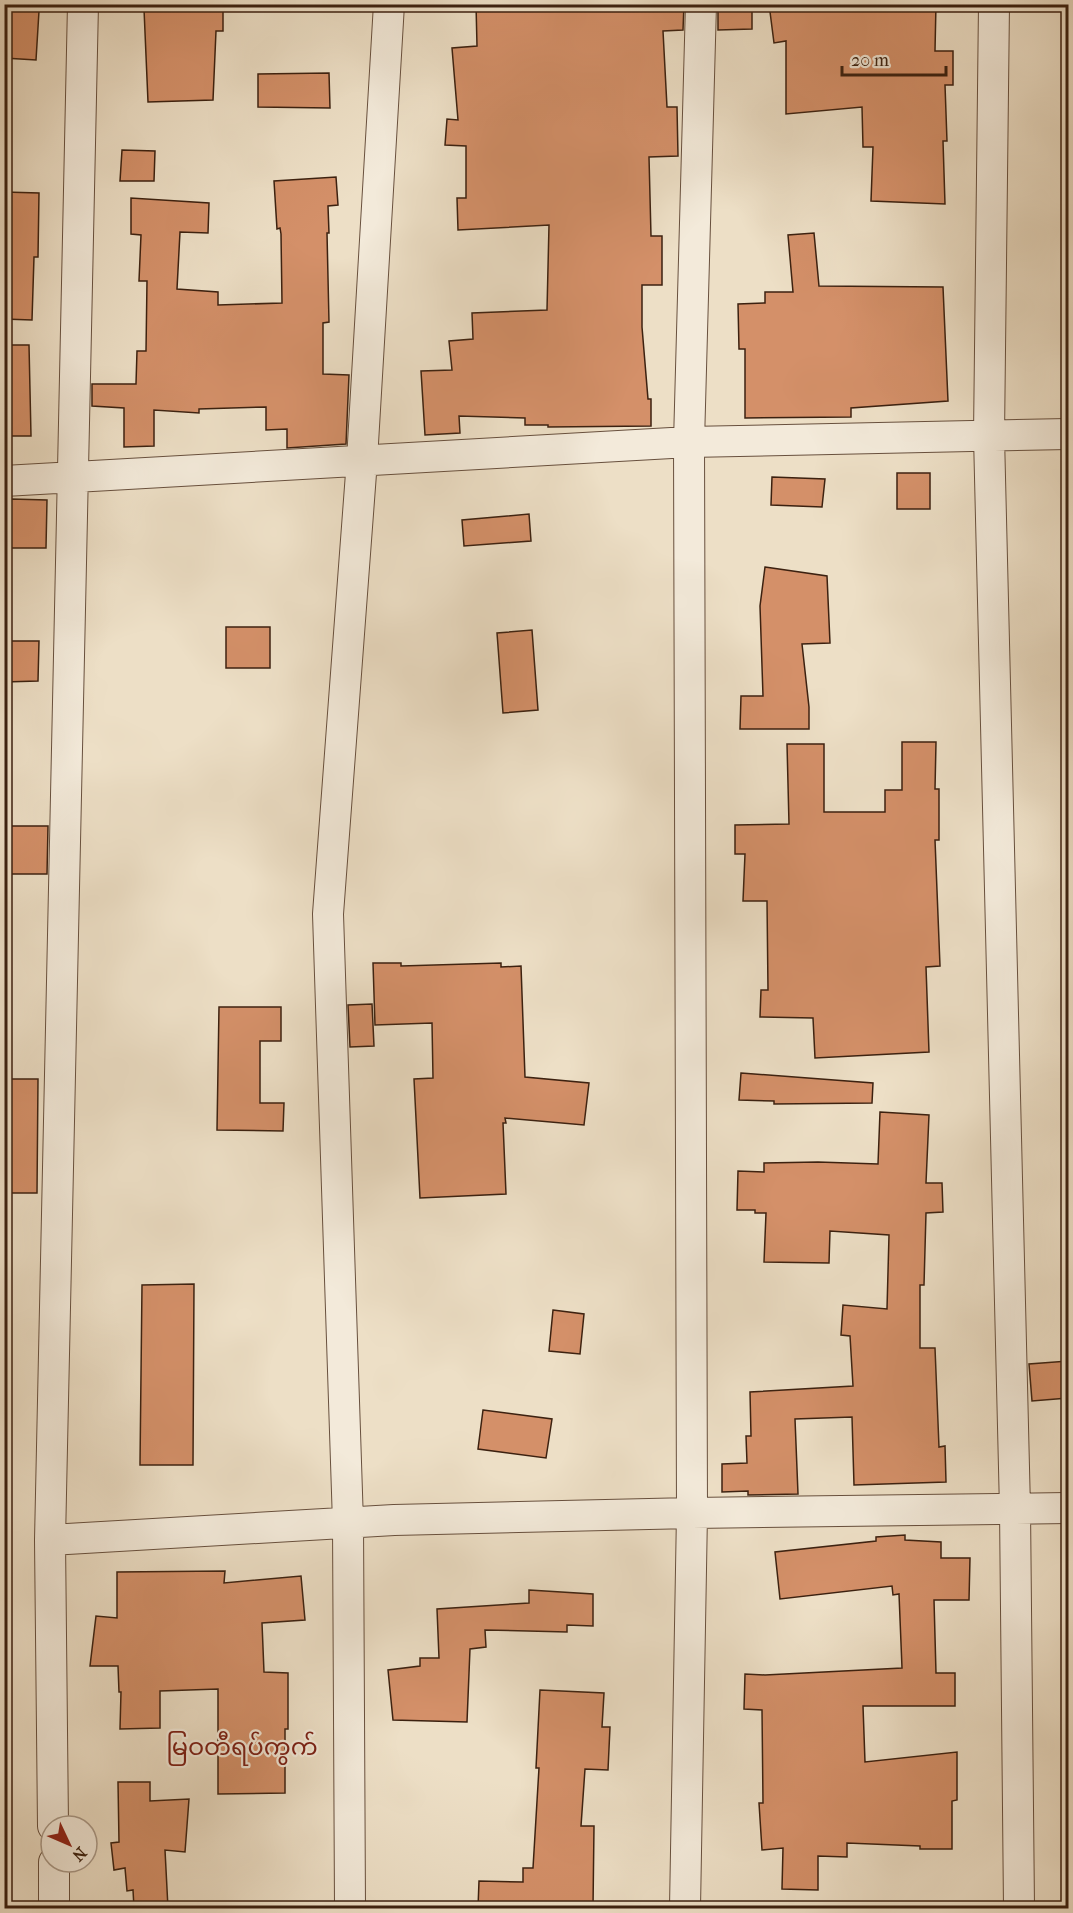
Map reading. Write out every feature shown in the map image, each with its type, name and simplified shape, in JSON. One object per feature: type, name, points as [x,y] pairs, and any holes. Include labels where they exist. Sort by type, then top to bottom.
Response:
[{"type":"street","points":[[53,1814],[50,1540],[83,4]]},
{"type":"street","points":[[350,1908],[348,1523],[328,914],[362,460],[388,4]]},
{"type":"street","points":[[685,1908],[692,1513],[689,442],[701,4]]},
{"type":"street","points":[[994,4],[989,436],[1015,1509],[1019,1908]]},
{"type":"street","points":[[4,481],[689,442],[1068,435]]},
{"type":"street","points":[[50,1540],[394,1520],[1068,1508]]},
{"type":"street","points":[[54,1874],[54,1908]]},
{"type":"building","points":[[171,4],[223,4],[223,31],[216,31],[213,100],[148,102],[144,9],[171,6]]},
{"type":"building","points":[[476,4],[684,4],[683,30],[663,31],[667,107],[677,107],[678,156],[649,157],[651,236],[662,236],[662,285],[642,285],[642,327],[648,399],[651,399],[651,426],[548,427],[548,425],[525,425],[525,418],[459,416],[460,433],[425,435],[421,371],[452,370],[449,341],[473,339],[472,313],[547,310],[549,225],[458,230],[457,198],[466,198],[466,146],[445,145],[447,119],[458,120],[452,48],[477,46]]},
{"type":"building","points":[[718,4],[752,4],[752,29],[718,30]]},
{"type":"building","points":[[769,4],[936,4],[935,51],[953,51],[953,85],[945,85],[947,141],[943,141],[945,204],[871,201],[873,147],[863,147],[862,107],[786,114],[786,41],[774,43]]},
{"type":"building","points":[[4,9],[39,11],[36,60],[4,58]]},
{"type":"building","points":[[329,73],[330,108],[258,107],[258,74]]},
{"type":"building","points":[[122,150],[155,151],[154,181],[120,181]]},
{"type":"building","points":[[336,177],[338,205],[328,206],[329,322],[323,323],[323,374],[349,375],[346,444],[287,448],[287,429],[266,430],[266,407],[199,409],[199,413],[154,410],[154,446],[124,447],[124,408],[92,406],[92,384],[136,384],[137,351],[146,351],[147,281],[139,281],[141,235],[131,234],[131,198],[209,203],[208,233],[180,232],[177,289],[218,292],[218,305],[282,303],[281,234],[280,228],[277,229],[274,181]]},
{"type":"building","points":[[4,192],[39,193],[38,257],[34,257],[32,320],[4,319]]},
{"type":"building","points":[[814,233],[819,286],[943,287],[948,401],[851,408],[851,417],[745,418],[745,349],[739,349],[738,304],[765,303],[765,292],[793,292],[788,235]]},
{"type":"building","points":[[4,345],[29,345],[31,436],[4,436]]},
{"type":"building","points":[[897,473],[930,473],[930,509],[897,509]]},
{"type":"building","points":[[772,477],[825,479],[822,507],[771,505]]},
{"type":"building","points":[[11,499],[47,500],[46,548],[9,548]]},
{"type":"building","points":[[529,514],[531,541],[464,546],[462,520]]},
{"type":"building","points":[[765,567],[827,576],[830,643],[802,644],[809,707],[809,729],[740,729],[741,696],[763,696],[760,606]]},
{"type":"building","points":[[226,627],[270,627],[270,668],[226,668]]},
{"type":"building","points":[[532,630],[538,710],[503,713],[497,633]]},
{"type":"building","points":[[4,641],[39,641],[38,681],[4,682]]},
{"type":"building","points":[[902,742],[936,742],[935,789],[939,789],[939,840],[935,840],[940,966],[926,967],[929,1052],[815,1058],[813,1018],[760,1017],[761,990],[768,990],[767,901],[743,901],[745,854],[735,854],[735,825],[789,824],[787,744],[824,744],[824,812],[885,812],[885,790],[902,790]]},
{"type":"building","points":[[4,826],[48,826],[47,874],[4,874]]},
{"type":"building","points":[[373,963],[401,963],[401,966],[501,963],[501,967],[521,966],[525,1077],[589,1083],[584,1125],[505,1118],[506,1123],[503,1123],[506,1194],[420,1198],[414,1079],[433,1078],[432,1023],[375,1025]]},
{"type":"building","points":[[372,1004],[374,1046],[350,1047],[348,1005]]},
{"type":"building","points":[[219,1007],[281,1007],[281,1041],[260,1041],[260,1103],[284,1103],[283,1131],[217,1130]]},
{"type":"building","points":[[741,1073],[873,1083],[872,1103],[774,1104],[774,1101],[739,1100]]},
{"type":"building","points":[[4,1079],[38,1079],[37,1193],[4,1193]]},
{"type":"building","points":[[880,1112],[929,1115],[926,1183],[942,1183],[943,1212],[926,1213],[924,1285],[920,1285],[920,1348],[935,1348],[939,1447],[945,1446],[946,1482],[854,1485],[852,1417],[795,1419],[798,1494],[748,1495],[748,1491],[722,1492],[722,1464],[747,1463],[746,1436],[751,1436],[750,1392],[853,1386],[850,1336],[841,1335],[843,1305],[887,1309],[889,1235],[830,1231],[829,1263],[764,1262],[766,1213],[755,1213],[755,1210],[737,1210],[738,1171],[764,1172],[764,1163],[878,1164]]},
{"type":"building","points":[[194,1284],[193,1465],[140,1465],[142,1285]]},
{"type":"building","points":[[553,1310],[584,1314],[580,1354],[549,1351]]},
{"type":"building","points":[[1068,1361],[1068,1398],[1032,1401],[1029,1364]]},
{"type":"building","points":[[483,1410],[552,1419],[546,1458],[478,1449]]},
{"type":"building","points":[[905,1535],[905,1540],[941,1542],[941,1558],[970,1558],[969,1600],[934,1600],[936,1673],[955,1673],[955,1706],[863,1706],[865,1762],[957,1752],[957,1800],[952,1801],[952,1849],[920,1849],[920,1846],[847,1843],[847,1857],[818,1856],[818,1890],[782,1889],[783,1848],[762,1850],[759,1803],[763,1803],[762,1710],[744,1709],[745,1674],[902,1668],[899,1594],[893,1595],[892,1586],[780,1599],[775,1552],[876,1541],[876,1537]]},
{"type":"building","points":[[225,1571],[224,1583],[301,1576],[305,1620],[262,1623],[264,1672],[288,1673],[285,1793],[218,1794],[218,1689],[160,1691],[160,1728],[120,1729],[121,1692],[119,1692],[118,1666],[90,1666],[96,1616],[117,1618],[117,1572]]},
{"type":"building","points":[[529,1590],[593,1594],[593,1626],[567,1625],[567,1632],[485,1630],[486,1647],[470,1649],[467,1722],[393,1720],[388,1670],[420,1666],[420,1658],[439,1658],[437,1609],[529,1603]]},
{"type":"building","points":[[540,1690],[604,1693],[602,1727],[610,1727],[608,1770],[585,1769],[581,1826],[594,1826],[593,1908],[478,1908],[479,1881],[523,1882],[523,1868],[533,1868],[539,1768],[536,1768]]},
{"type":"building","points":[[118,1782],[150,1782],[150,1801],[189,1799],[185,1852],[165,1850],[168,1908],[134,1908],[133,1890],[127,1891],[125,1868],[114,1870],[111,1843],[119,1842]]},
{"type":"district","name":"မြဝတီရပ်ကွက်","points":[[242,1747]]}]
